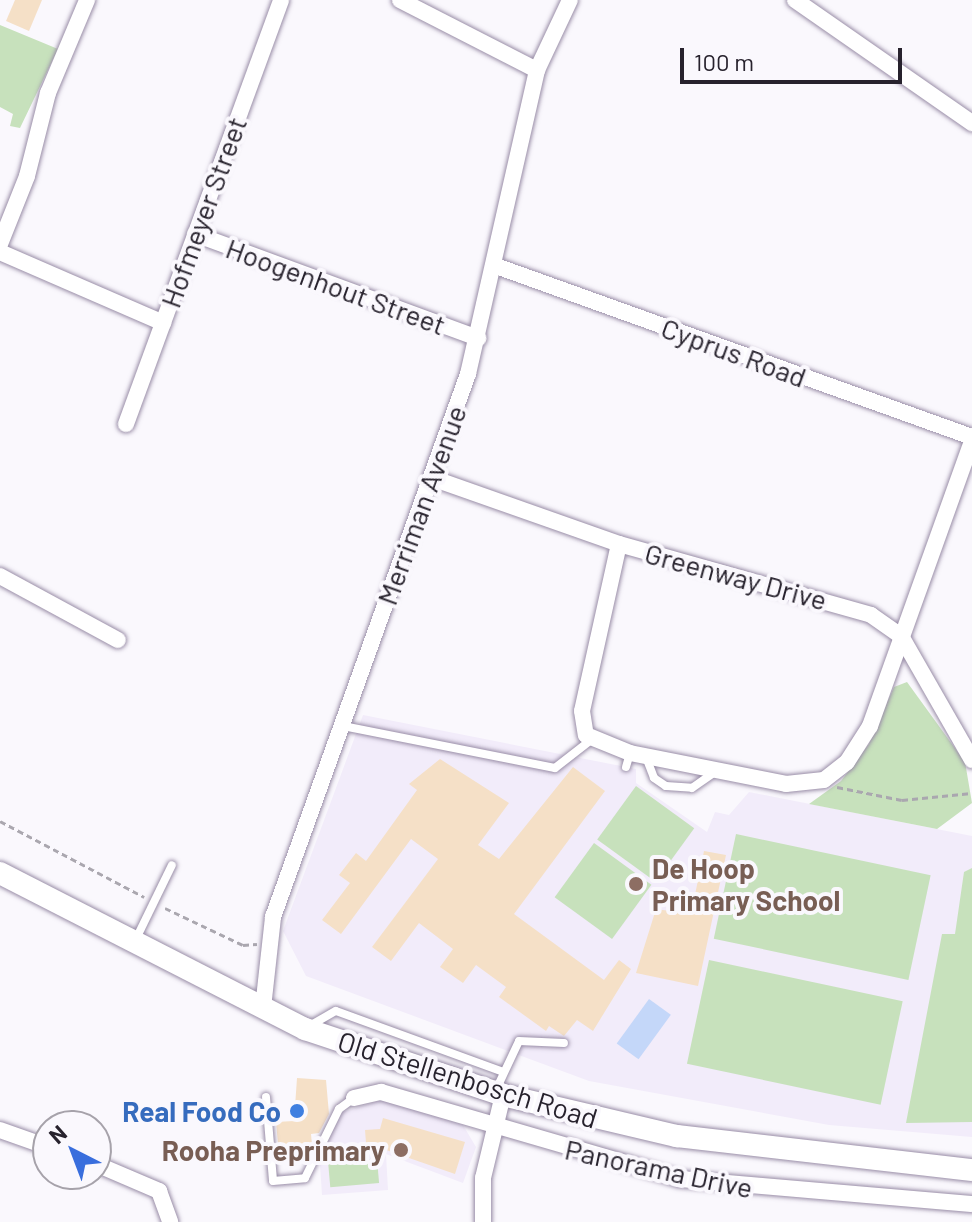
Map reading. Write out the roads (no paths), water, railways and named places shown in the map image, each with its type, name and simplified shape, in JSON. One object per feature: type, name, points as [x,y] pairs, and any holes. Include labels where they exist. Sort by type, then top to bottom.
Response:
[{"type":"street","points":[[0,244],[27,176],[48,93],[87,0]]},
{"type":"street","name":"Hofmeyer Street","points":[[126,424],[281,0]]},
{"type":"street","points":[[400,0],[537,70]]},
{"type":"street","name":"Merriman Avenue","points":[[263,1008],[269,943],[478,338],[537,70],[570,0]]},
{"type":"street","points":[[795,0],[972,123]]},
{"type":"street","name":"Hoogenhout Street","points":[[195,234],[478,338]]},
{"type":"street","points":[[0,252],[163,323]]},
{"type":"street","name":"Cyprus Road","points":[[496,266],[972,439]]},
{"type":"street","points":[[619,544],[582,711],[591,740],[634,759],[814,783],[837,772],[860,745],[972,439]]},
{"type":"street","name":"Greenway Drive","points":[[432,478],[619,544],[856,609],[901,636],[972,760]]},
{"type":"street","points":[[0,576],[118,640]]},
{"type":"street","name":"Old Stellenbosch Road","points":[[0,873],[305,1029],[677,1136],[972,1170]]},
{"type":"street","points":[[483,1222],[499,1086]]},
{"type":"street","name":"Panorama Drive","points":[[354,1098],[381,1092],[495,1128],[680,1179],[972,1204]]},
{"type":"street","points":[[0,1130],[32,1141]]},
{"type":"street","points":[[112,1171],[159,1191],[170,1222]]},
{"type":"lane","points":[[343,726],[555,768],[591,740]]},
{"type":"lane","points":[[634,759],[666,786],[692,788],[717,770]]},
{"type":"lane","points":[[134,943],[172,865]]},
{"type":"lane","points":[[499,1086],[519,1041],[564,1043]]},
{"type":"lane","points":[[266,1097],[273,1181],[305,1178],[339,1109],[354,1098]]},
{"type":"water","points":[[649,999],[671,1015],[639,1059],[617,1043]]},
{"type":"place","name":"De Hoop Primary School","points":[[636,884]]},
{"type":"place","name":"Real Food Co","points":[[297,1111]]},
{"type":"place","name":"Rooha Preprimary","points":[[401,1150]]}]
